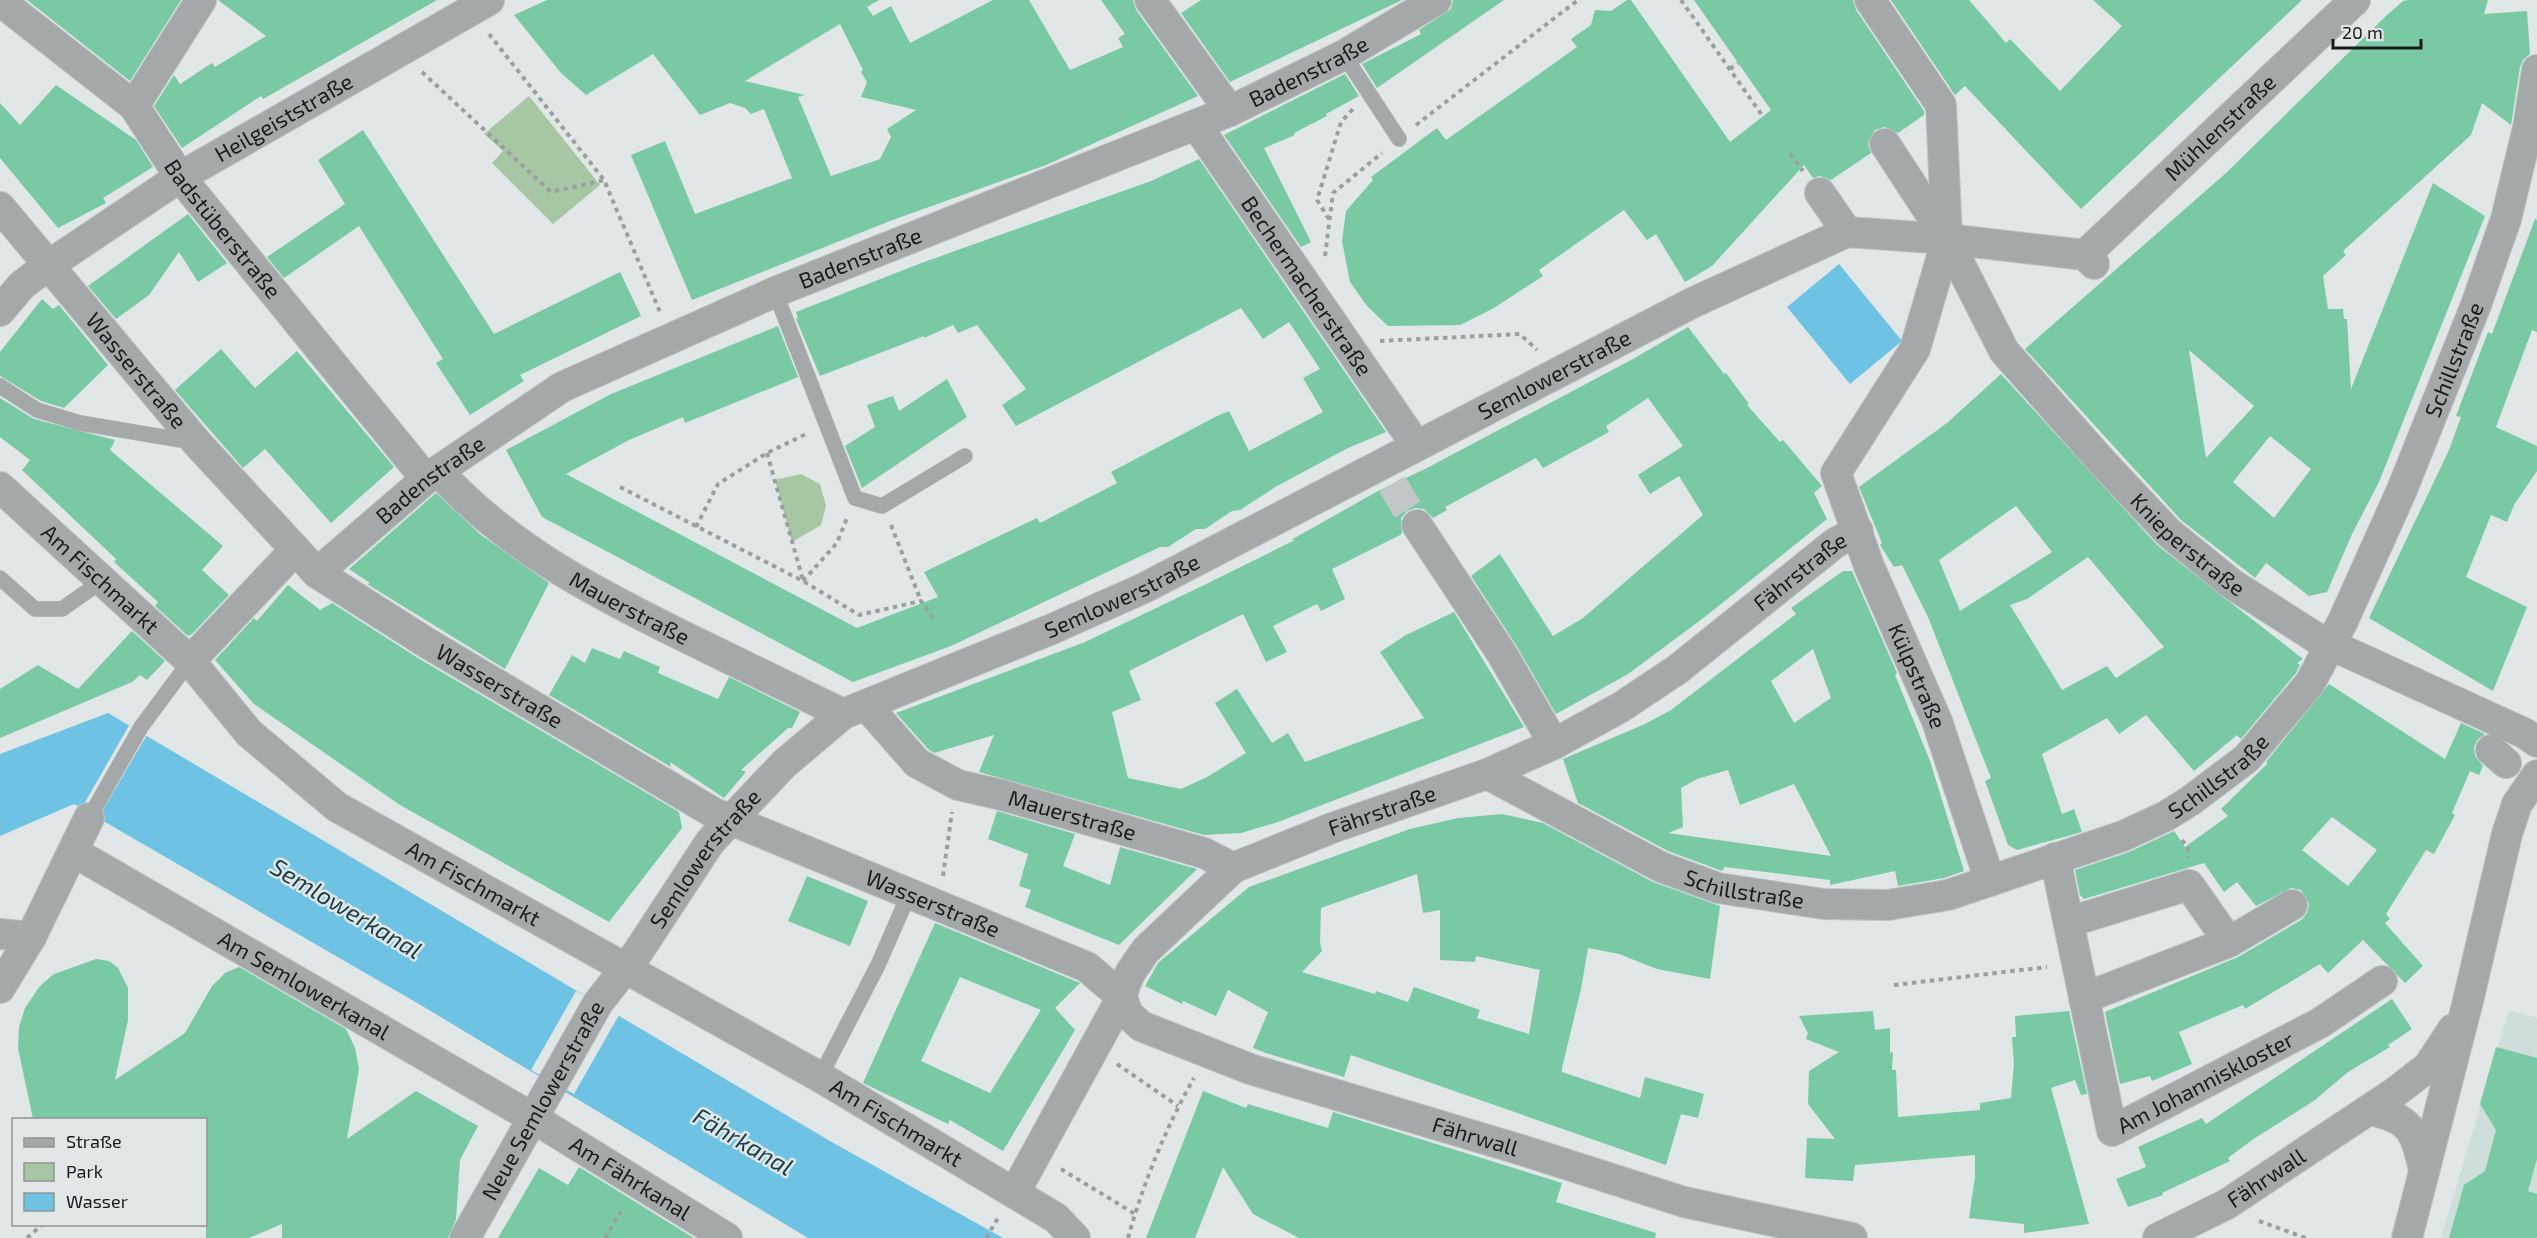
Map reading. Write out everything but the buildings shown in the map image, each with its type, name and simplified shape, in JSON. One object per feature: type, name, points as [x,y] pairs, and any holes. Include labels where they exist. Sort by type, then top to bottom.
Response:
[{"type":"street","points":[[134,106],[201,0]]},
{"type":"street","points":[[1150,0],[1230,111]]},
{"type":"street","name":"Badenstraße","points":[[317,573],[432,475],[562,387],[775,292],[1197,126],[1344,55],[1436,0]]},
{"type":"street","points":[[1820,193],[1847,232],[1947,239],[1941,105],[1870,0]]},
{"type":"street","name":"Mühlenstraße","points":[[1947,239],[2090,259],[2106,235],[2355,0]]},
{"type":"street","name":"Badstüberstraße","points":[[0,1],[134,106],[180,177],[432,475]]},
{"type":"street","name":"Heilgeiststraße","points":[[0,311],[22,285],[180,177],[480,5]]},
{"type":"street","name":"Schillstraße","points":[[1487,774],[1661,867],[1718,888],[1824,904],[1888,905],[1948,895],[2122,836],[2166,816],[2220,780],[2247,758],[2310,683],[2401,492],[2476,305],[2506,219],[2528,128],[2537,70]]},
{"type":"street","name":"Bechermacherstraße","points":[[1197,126],[1370,352],[1416,445]]},
{"type":"street","name":"Knieperstraße","points":[[1885,144],[1947,239],[2004,351],[2169,533],[2244,592],[2329,646],[2524,733],[2537,742]]},
{"type":"street","name":"Wasserstraße","points":[[0,207],[197,443],[317,573],[427,643],[730,822],[1087,967],[1108,982],[1122,997]]},
{"type":"street","name":"Semlowerstraße","points":[[625,969],[710,842],[784,764],[855,710],[1144,588],[1387,474],[1416,445],[1686,307],[1847,232]]},
{"type":"street","name":"Külpstraße","points":[[1947,239],[1916,349],[1836,473],[1855,521],[1869,566],[1937,722],[1990,881]]},
{"type":"street","name":"Mauerstraße","points":[[432,475],[551,567],[651,620],[855,710],[917,763],[958,785],[1002,795],[1204,853],[1233,868]]},
{"type":"street","name":"Am Fischmarkt","points":[[0,487],[190,662],[249,733],[336,807],[820,1077],[1015,1192],[1056,1218],[1074,1238]]},
{"type":"street","name":"Fährstraße","points":[[1015,1192],[1122,997],[1125,980],[1146,950],[1233,868],[1332,828],[1487,774],[1554,744],[1650,689],[1835,543],[1855,521]]},
{"type":"street","points":[[1417,525],[1502,654],[1554,744]]},
{"type":"street","points":[[190,662],[295,550]]},
{"type":"street","name":"Knieperstraße","points":[[2402,678],[2450,724]]},
{"type":"street","name":"Fährwall","points":[[2407,1238],[2467,1005],[2507,834],[2517,804],[2537,775]]},
{"type":"street","points":[[0,988],[31,938],[89,818]]},
{"type":"street","name":"Am Semlowerkanal","points":[[74,852],[533,1118]]},
{"type":"street","name":"Am Johanniskloster","points":[[2055,858],[2112,1131],[2320,1023],[2382,981]]},
{"type":"street","points":[[2069,922],[2188,885],[2229,942]]},
{"type":"street","points":[[2084,998],[2229,942],[2292,905]]},
{"type":"street","points":[[0,934],[31,938]]},
{"type":"street","name":"Neue Semlowerstraße","points":[[465,1238],[598,1003],[625,969]]},
{"type":"street","name":"Fährwall","points":[[1122,997],[1128,1014],[1141,1026],[1250,1069],[1526,1158],[1684,1202],[1729,1225],[1852,1238]]},
{"type":"street","name":"Fährwall","points":[[2158,1238],[2227,1204],[2370,1110],[2428,1067],[2467,1005]]},
{"type":"street","points":[[2370,1110],[2392,1114],[2412,1129],[2425,1171]]},
{"type":"street","name":"Am Fährkanal","points":[[533,1118],[711,1234]]},
{"type":"lane","points":[[1344,55],[1399,139]]},
{"type":"lane","points":[[775,292],[855,498],[882,506],[965,456]]},
{"type":"lane","points":[[0,386],[36,410],[80,423],[197,443]]},
{"type":"lane","points":[[0,578],[35,609],[62,609],[102,581]]},
{"type":"lane","points":[[89,818],[141,727],[190,662]]},
{"type":"lane","points":[[820,1077],[878,965],[909,894]]},
{"type":"path","points":[[1330,264],[1323,254],[1334,193],[1399,139],[1578,0]]},
{"type":"path","points":[[1681,0],[1764,118]]},
{"type":"path","points":[[480,5],[604,180],[670,339]]},
{"type":"path","points":[[400,51],[551,192],[604,180]]},
{"type":"path","points":[[1730,69],[1738,63]]},
{"type":"path","points":[[1329,219],[1317,200],[1330,154],[1341,122],[1368,92]]},
{"type":"path","points":[[1373,332],[1370,352],[1520,334],[1559,372]]},
{"type":"path","points":[[696,527],[718,484],[767,453],[827,424]]},
{"type":"path","points":[[767,453],[803,581]]},
{"type":"path","points":[[620,487],[803,581],[859,615],[921,601]]},
{"type":"path","points":[[803,581],[837,543],[855,498]]},
{"type":"path","points":[[882,506],[921,601],[935,621]]},
{"type":"path","points":[[938,906],[958,785]]},
{"type":"path","points":[[2166,816],[2188,848],[2188,885]]},
{"type":"path","points":[[1894,985],[2077,963]]},
{"type":"path","points":[[1093,1048],[1178,1106]]},
{"type":"path","points":[[1128,1238],[1135,1214],[1178,1106],[1209,1051]]},
{"type":"path","points":[[1036,1154],[1135,1214]]},
{"type":"path","points":[[2259,1221],[2306,1238]]},
{"type":"path","points":[[27,1238],[41,1226]]},
{"type":"shaded area","points":[[2509,1010],[2537,1018],[2537,1238],[2441,1238]]},
{"type":"green space","points":[[529,96],[600,185],[553,224],[492,163],[503,151],[484,134]]},
{"type":"green space","points":[[801,474],[820,484],[826,506],[821,525],[792,542],[775,480]]},
{"type":"water","points":[[1839,264],[1902,341],[1850,384],[1787,307]]},
{"type":"water","points":[[108,713],[830,1141],[1003,1238],[808,1238],[424,1007],[74,804],[0,836],[0,754]]},
{"type":"pier","points":[[131,722],[148,733],[97,820],[80,811]]},
{"type":"pier","points":[[576,991],[619,1015],[574,1094],[531,1070]]},
{"type":"tunnel","points":[[1392,484],[1417,525]]},
{"type":"water label","name":"Semlowerkanal","points":[[346,909]]},
{"type":"water label","name":"Fährkanal","points":[[743,1142]]}]
